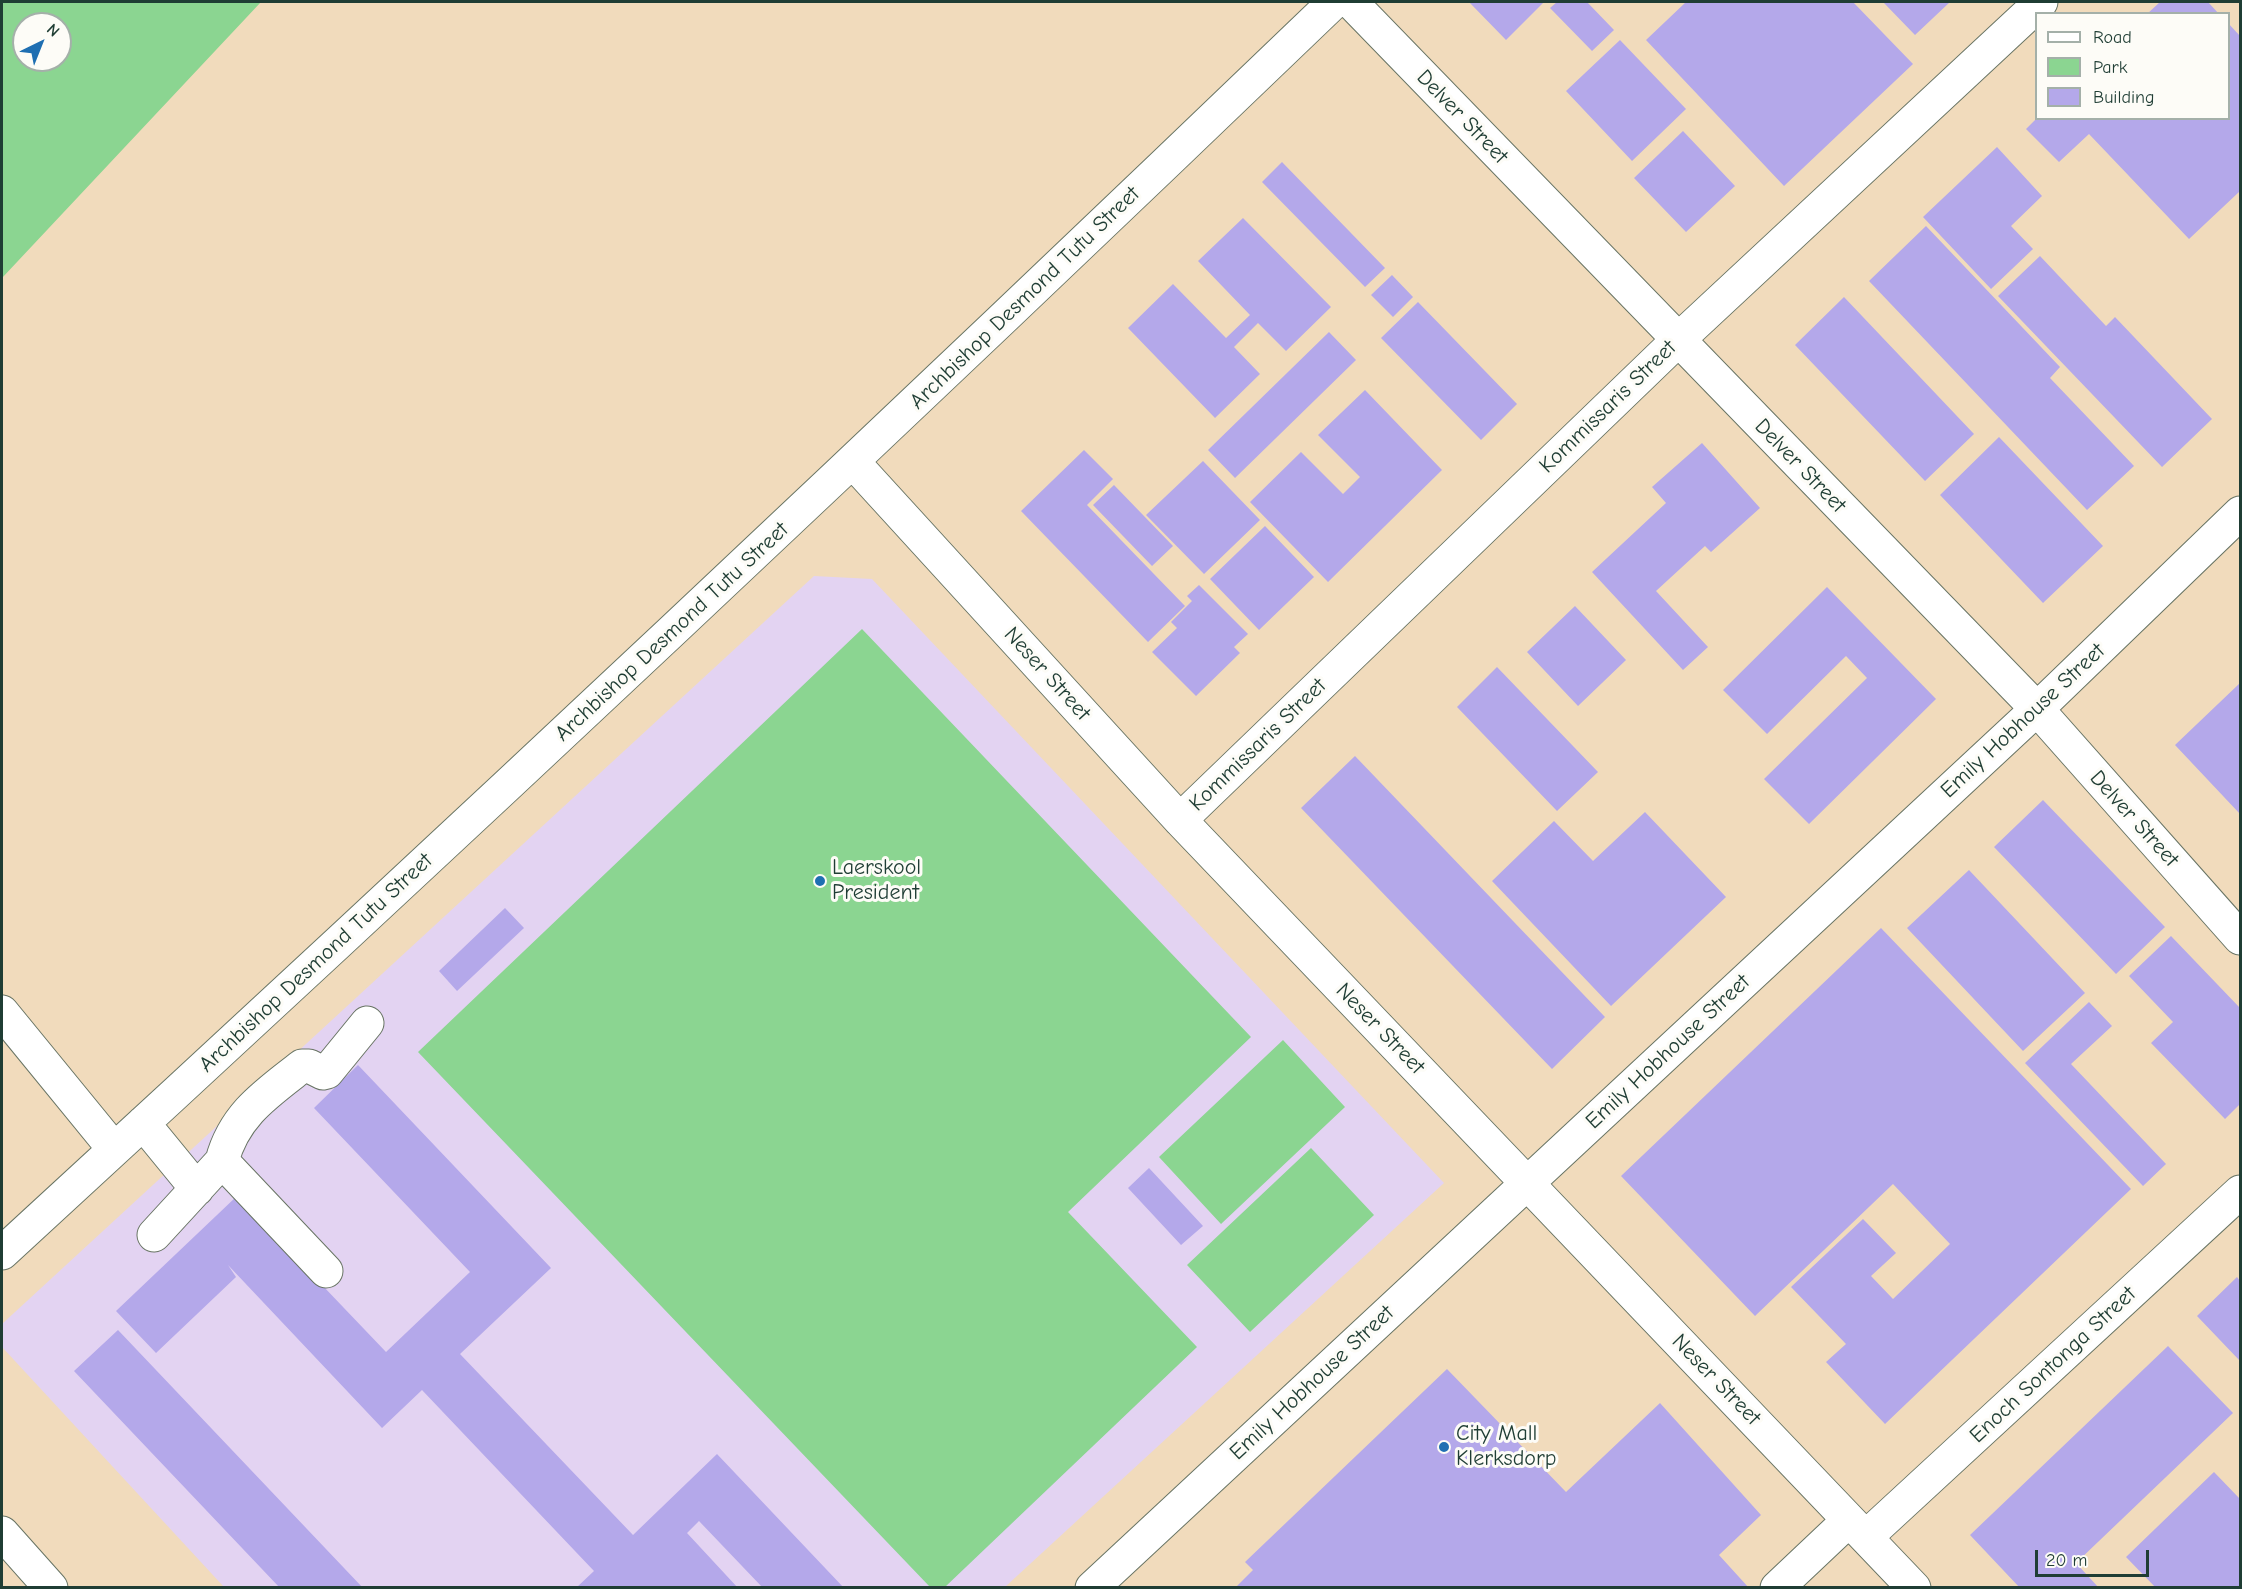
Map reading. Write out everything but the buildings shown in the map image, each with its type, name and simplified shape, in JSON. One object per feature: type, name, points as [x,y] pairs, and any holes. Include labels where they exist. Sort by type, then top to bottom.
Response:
[{"type":"street","name":"Archbishop Desmond Tutu Street","points":[[2,1252],[853,462],[1334,2]]},
{"type":"street","name":"Delver Street","points":[[1351,2],[2037,709],[2241,938]]},
{"type":"street","name":"Kommissaris Street","points":[[1180,820],[1678,340],[2041,2]]},
{"type":"street","name":"Neser Street","points":[[853,462],[1180,820],[1914,1587]]},
{"type":"street","name":"Emily Hobhouse Street","points":[[1092,1587],[2037,709],[2241,513]]},
{"type":"street","points":[[2,1012],[114,1149]]},
{"type":"street","points":[[154,1235],[222,1161],[234,1129],[245,1113],[302,1066],[309,1066],[323,1073],[327,1072],[367,1023]]},
{"type":"street","points":[[143,1123],[197,1189]]},
{"type":"street","points":[[222,1161],[326,1271]]},
{"type":"street","name":"Enoch Sontonga Street","points":[[1777,1587],[1858,1528],[2241,1192]]},
{"type":"street","points":[[2,1533],[51,1587]]},
{"type":"shaded area","name":"Laerskool President","points":[[814,576],[872,579],[1444,1183],[1005,1587],[224,1587],[2,1347],[2,1324]]},
{"type":"green space","points":[[2,2],[261,2],[2,278]]},
{"type":"green space","points":[[862,629],[1251,1037],[1068,1212],[1197,1347],[945,1587],[930,1587],[418,1052]]},
{"type":"green space","points":[[1283,1040],[1345,1107],[1221,1224],[1159,1157]]},
{"type":"green space","points":[[1311,1148],[1374,1215],[1250,1332],[1187,1265]]},
{"type":"place","name":"Laerskool President","points":[[820,881]]},
{"type":"place","name":"City Mall Klerksdorp","points":[[1444,1447]]}]
